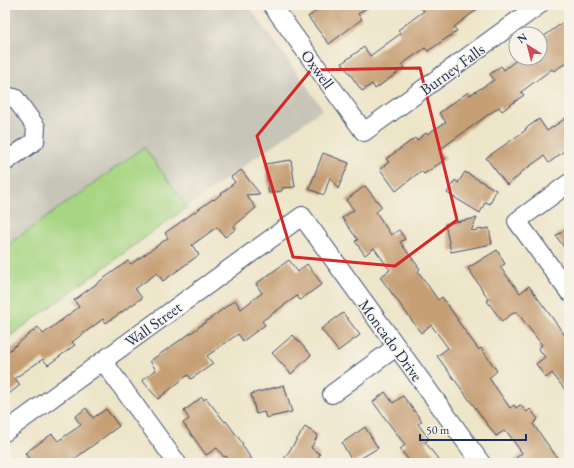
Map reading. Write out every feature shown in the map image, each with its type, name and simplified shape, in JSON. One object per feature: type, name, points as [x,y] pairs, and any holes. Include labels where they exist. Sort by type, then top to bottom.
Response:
[{"type":"street","name":"Oxwell","points":[[272,5],[364,132]]},
{"type":"street","name":"Burney Falls","points":[[364,132],[539,5]]},
{"type":"street","points":[[5,96],[15,98],[36,127],[35,141],[5,162]]},
{"type":"street","points":[[569,183],[517,221],[569,292]]},
{"type":"street","name":"Moncado Drive","points":[[302,216],[481,463]]},
{"type":"street","name":"Wall Street","points":[[5,432],[302,216]]},
{"type":"street","points":[[332,394],[396,347]]},
{"type":"street","points":[[103,361],[177,463]]},
{"type":"highlighted area","points":[[420,68],[457,220],[395,266],[293,257],[257,136],[311,70]]},
{"type":"shaded area","points":[[5,5],[248,5],[323,109],[187,207],[143,147],[5,247]]},
{"type":"green space","points":[[144,147],[187,207],[5,340],[5,247]]},
{"type":"building","points":[[314,5],[370,5],[358,14],[362,19],[329,44],[308,17],[318,10]]},
{"type":"building","points":[[420,5],[483,5],[454,27],[457,31],[428,51],[425,48],[401,65],[404,68],[375,89],[372,84],[362,91],[342,63],[364,47],[370,56],[400,34],[398,30],[424,11]]},
{"type":"building","points":[[569,18],[569,61],[554,71],[552,69],[521,92],[524,95],[502,111],[499,107],[439,150],[446,159],[424,174],[421,171],[396,191],[380,169],[389,162],[386,159],[415,138],[417,140],[426,133],[427,134],[446,122],[439,113],[468,92],[470,95],[494,80],[490,74],[501,66],[504,70],[509,66],[548,66],[548,33]]},
{"type":"building","points":[[569,116],[569,147],[549,163],[544,156],[519,174],[520,175],[507,185],[486,158],[539,119],[547,131]]},
{"type":"building","points":[[323,153],[349,163],[338,189],[330,177],[324,195],[309,189]]},
{"type":"building","points":[[291,160],[295,187],[282,188],[282,191],[269,193],[265,164]]},
{"type":"building","points":[[241,170],[260,194],[246,195],[256,208],[234,226],[236,229],[225,237],[217,227],[192,245],[199,255],[163,281],[157,273],[135,289],[142,298],[106,323],[103,319],[72,342],[75,345],[48,365],[43,359],[15,378],[20,385],[9,394],[5,388],[5,354],[38,327],[43,334],[79,307],[74,300],[128,261],[131,264],[168,238],[165,233],[213,199],[214,200],[235,182],[231,177]]},
{"type":"building","points":[[465,172],[496,190],[490,204],[485,202],[480,213],[447,193],[455,180],[458,183]]},
{"type":"building","points":[[365,186],[382,207],[376,212],[391,235],[399,230],[405,239],[400,242],[420,269],[418,271],[438,300],[442,297],[479,350],[481,348],[497,371],[489,378],[510,408],[514,405],[516,408],[520,405],[527,412],[530,409],[538,419],[533,424],[561,463],[510,463],[522,453],[507,432],[506,433],[504,431],[496,436],[437,356],[448,348],[431,325],[421,333],[380,277],[390,270],[374,248],[365,255],[355,241],[358,240],[342,218],[354,210],[346,200]]},
{"type":"building","points":[[477,218],[471,231],[489,228],[492,244],[451,252],[445,224]]},
{"type":"building","points":[[569,227],[569,254],[556,236]]},
{"type":"building","points":[[497,250],[505,264],[500,267],[520,293],[529,286],[569,341],[569,395],[552,373],[546,378],[536,364],[545,357],[538,348],[542,345],[516,311],[502,321],[487,301],[489,300],[468,268]]},
{"type":"building","points":[[289,260],[298,272],[307,264],[322,284],[300,300],[297,296],[262,321],[265,325],[243,341],[238,334],[207,356],[213,364],[191,379],[188,375],[158,399],[142,380],[156,370],[150,361],[235,300],[241,309],[262,293],[256,284]]},
{"type":"building","points":[[343,313],[360,335],[338,351],[321,329]]},
{"type":"building","points":[[293,335],[311,355],[291,374],[272,353]]},
{"type":"building","points":[[284,385],[292,412],[266,418],[264,412],[256,414],[251,394]]},
{"type":"building","points":[[385,392],[393,403],[403,396],[422,421],[418,424],[429,439],[425,442],[441,463],[411,463],[400,449],[405,445],[373,402]]},
{"type":"building","points":[[202,397],[204,400],[206,398],[225,422],[226,421],[243,444],[242,445],[254,463],[231,463],[217,448],[206,455],[183,423],[189,419],[184,411]]},
{"type":"building","points":[[86,408],[93,418],[106,409],[119,426],[69,463],[32,463],[25,453],[52,434],[58,441],[81,425],[75,417]]},
{"type":"building","points":[[305,427],[318,435],[311,448],[320,454],[315,463],[290,463],[284,459]]},
{"type":"building","points":[[365,427],[378,448],[353,463],[342,443]]}]
